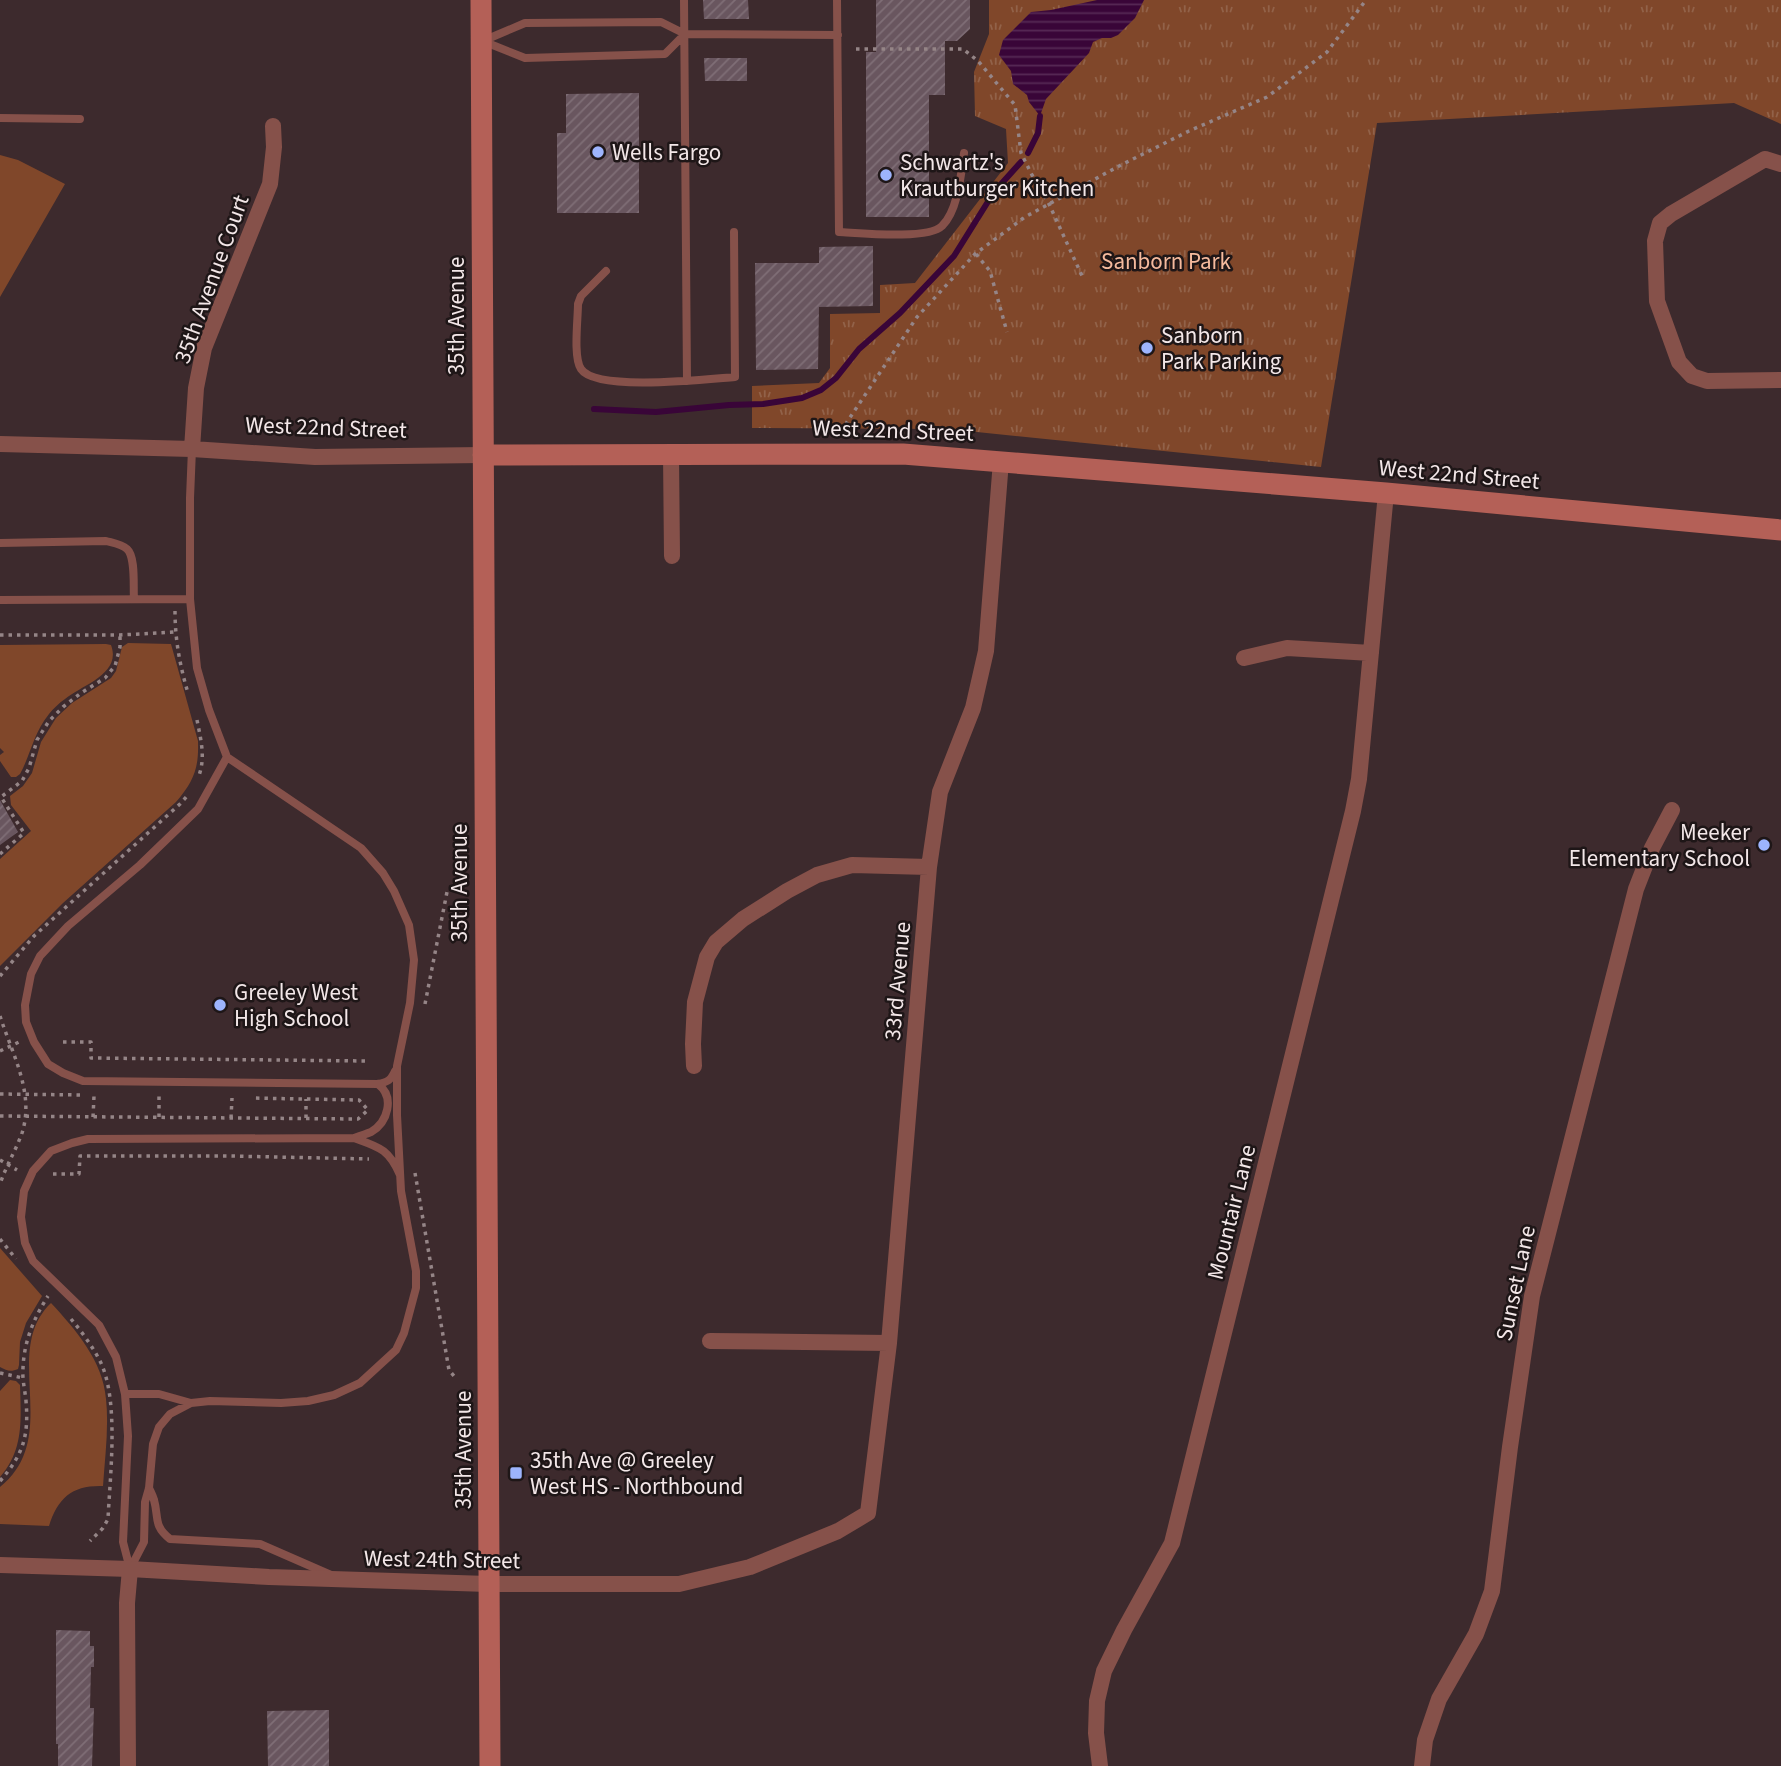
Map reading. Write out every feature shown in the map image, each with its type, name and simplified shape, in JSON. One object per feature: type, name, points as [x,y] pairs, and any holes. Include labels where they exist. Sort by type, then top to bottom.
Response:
[{"type":"main road","name":"35th Avenue","points":[[481,0],[490,1766]]},
{"type":"main road","name":"West 22nd Street","points":[[483,455],[903,454],[1781,530]]},
{"type":"street","name":"35th Avenue Court","points":[[192,449],[196,388],[204,348],[271,184],[273,126]]},
{"type":"street","points":[[1781,164],[1765,159],[1671,214],[1660,223],[1655,240],[1657,301],[1679,362],[1692,376],[1707,381],[1781,380]]},
{"type":"street","name":"West 22nd Street","points":[[0,444],[192,449],[315,457],[483,455]]},
{"type":"street","points":[[671,454],[672,556]]},
{"type":"street","name":"33rd Avenue","points":[[868,1513],[889,1343],[929,867],[940,792],[973,708],[986,651],[1001,461]]},
{"type":"street","name":"Mountair Lane","points":[[1100,1766],[1096,1733],[1097,1700],[1104,1671],[1172,1543],[1353,811],[1359,779],[1386,494]]},
{"type":"street","points":[[1244,658],[1287,648],[1371,653]]},
{"type":"street","name":"Sunset Lane","points":[[1422,1766],[1425,1740],[1439,1699],[1476,1634],[1492,1591],[1532,1296],[1636,889],[1652,848],[1672,810]]},
{"type":"street","points":[[694,1066],[695,1002],[707,957],[716,942],[725,934],[743,919],[817,875],[852,865],[929,867]]},
{"type":"street","points":[[710,1341],[889,1343]]},
{"type":"street","name":"West 24th Street","points":[[0,1565],[490,1584],[679,1584],[750,1567],[838,1531],[868,1513]]},
{"type":"street","points":[[128,1766],[127,1603],[130,1569]]},
{"type":"lane","points":[[684,0],[687,381]]},
{"type":"lane","points":[[837,0],[839,232],[891,234],[935,231],[950,216],[964,153]]},
{"type":"lane","points":[[482,41],[525,23],[661,22],[685,34],[838,36]]},
{"type":"lane","points":[[482,41],[525,58],[665,54],[685,34]]},
{"type":"lane","points":[[0,118],[80,119]]},
{"type":"lane","points":[[606,271],[581,296],[578,304],[577,358],[580,369],[589,377],[631,382],[735,377],[734,232]]},
{"type":"lane","points":[[192,449],[190,599],[197,668],[227,757],[361,848],[383,873],[409,925],[414,960],[410,1003],[397,1066],[388,1082],[82,1081],[48,1064],[34,1042],[26,1022],[25,1005],[31,974],[40,956],[68,926],[140,865],[198,808],[227,757]]},
{"type":"lane","points":[[0,543],[106,541],[121,545],[129,550],[132,559],[134,599]]},
{"type":"lane","points":[[0,600],[190,599]]},
{"type":"lane","points":[[397,1066],[400,1175]]},
{"type":"lane","points":[[130,1569],[123,1542],[128,1436],[125,1394],[116,1357],[99,1325],[33,1261],[25,1243],[21,1217],[23,1191],[33,1171],[51,1151],[88,1139],[354,1138],[372,1131],[385,1119],[387,1095],[378,1084]]},
{"type":"lane","points":[[130,1569],[144,1542],[145,1503],[153,1444],[159,1427],[170,1414],[191,1403],[294,1402],[334,1395],[360,1382],[396,1350],[413,1303],[416,1279],[400,1175],[385,1151],[354,1138]]},
{"type":"lane","points":[[125,1394],[159,1394],[191,1403]]},
{"type":"lane","points":[[149,1488],[155,1502],[157,1523],[170,1539],[260,1544],[341,1579]]},
{"type":"path","points":[[844,433],[847,422],[917,317],[975,254],[1025,217],[1049,204],[1189,131],[1267,97],[1327,52],[1366,0]]},
{"type":"path","points":[[856,48],[963,48],[978,61],[1015,105],[1021,153],[1049,204],[1083,278]]},
{"type":"path","points":[[975,254],[990,271],[1007,332]]},
{"type":"path","points":[[175,609],[178,655],[189,695]]},
{"type":"path","points":[[0,635],[175,632]]},
{"type":"path","points":[[0,854],[24,833],[1,797],[22,781],[29,768],[37,740],[62,707],[105,678],[116,666],[120,635]]},
{"type":"path","points":[[193,708],[203,755],[197,780]]},
{"type":"path","points":[[0,976],[33,936],[180,804],[193,789]]},
{"type":"path","points":[[423,1014],[447,892],[455,885]]},
{"type":"path","points":[[0,1016],[25,1095],[22,1133],[0,1184]]},
{"type":"path","points":[[0,1051],[19,1042]]},
{"type":"path","points":[[63,1042],[91,1042],[90,1058],[369,1061]]},
{"type":"path","points":[[93,1117],[94,1096]]},
{"type":"path","points":[[159,1097],[159,1117]]},
{"type":"path","points":[[232,1098],[232,1118]]},
{"type":"path","points":[[306,1099],[306,1118]]},
{"type":"path","points":[[0,1116],[358,1119],[368,1110]]},
{"type":"path","points":[[53,1174],[79,1174],[80,1156],[369,1159]]},
{"type":"path","points":[[0,1160],[17,1170]]},
{"type":"path","points":[[414,1166],[449,1370],[454,1376]]},
{"type":"path","points":[[0,1239],[22,1267]]},
{"type":"path","points":[[0,1481],[13,1466],[22,1449],[26,1405],[23,1368],[32,1323],[48,1296],[55,1303]]},
{"type":"path","points":[[72,1320],[102,1365],[110,1401],[108,1519],[90,1541]]},
{"type":"path","points":[[0,1373],[23,1378]]},
{"type":"green space","name":"Sanborn Park","points":[[989,0],[1781,0],[1781,124],[1734,103],[1377,123],[1321,467],[948,429],[752,428],[752,386],[819,383],[830,368],[830,314],[880,313],[880,285],[915,283],[1008,163],[1006,129],[975,116],[974,72],[989,34]]},
{"type":"green space","points":[[0,155],[18,160],[65,184],[0,297]]},
{"type":"green space","points":[[128,643],[171,644],[198,741],[198,759],[194,774],[176,802],[63,903],[0,966],[0,859],[31,831],[11,805],[10,796],[23,786],[32,773],[41,742],[56,718],[72,703],[111,678],[116,671],[122,647]]},
{"type":"green space","points":[[0,645],[111,645],[113,655],[106,671],[52,710],[39,729],[20,774],[11,777],[0,761],[0,755],[4,752],[0,748]]},
{"type":"green space","points":[[0,1248],[42,1296],[26,1323],[20,1342],[18,1369],[11,1371],[0,1367]]},
{"type":"green space","points":[[51,1303],[87,1347],[104,1385],[107,1420],[103,1486],[83,1488],[68,1495],[57,1507],[49,1526],[0,1524],[0,1487],[18,1466],[27,1444],[30,1419],[30,1345],[37,1323]]},
{"type":"green space","points":[[10,1380],[20,1385],[19,1434],[13,1456],[0,1477],[0,1391]]},
{"type":"shaded area","points":[[1097,0],[1144,0],[1135,18],[1118,35],[1093,42],[1089,53],[1046,99],[1040,116],[1027,95],[1013,84],[1011,71],[999,55],[1003,40],[1031,12]]},
{"type":"building","points":[[703,0],[748,0],[749,19],[704,19]]},
{"type":"building","points":[[876,0],[970,0],[970,29],[957,41],[945,41],[945,95],[929,95],[929,217],[866,217],[866,52],[876,52]]},
{"type":"building","points":[[704,58],[747,58],[747,81],[705,81]]},
{"type":"building","points":[[639,93],[639,213],[557,213],[557,133],[566,133],[566,94]]},
{"type":"building","points":[[873,246],[873,306],[819,307],[818,369],[756,370],[755,263],[819,263],[819,247]]},
{"type":"building","points":[[0,800],[18,832],[0,845]]},
{"type":"building","points":[[56,1630],[90,1631],[90,1646],[94,1646],[90,1708],[94,1708],[92,1766],[58,1766]]},
{"type":"building","points":[[329,1710],[329,1766],[268,1766],[267,1711]]},
{"type":"waterway","points":[[1028,153],[1038,133],[1040,116]]},
{"type":"waterway","points":[[594,409],[656,412],[763,404],[802,398],[821,390],[836,378],[859,349],[900,313],[954,256],[994,192],[1021,162]]},
{"type":"place","name":"Wells Fargo","points":[[598,152]]},
{"type":"place","name":"Schwartz's Krautburger Kitchen","points":[[886,175]]},
{"type":"place","name":"Sanborn Park Parking","points":[[1147,348]]},
{"type":"place","name":"Meeker Elementary School","points":[[1764,845]]},
{"type":"place","name":"Greeley West High School","points":[[220,1005]]},
{"type":"place","name":"35th Ave @ Greeley West HS - Northbound","points":[[516,1473]]}]
